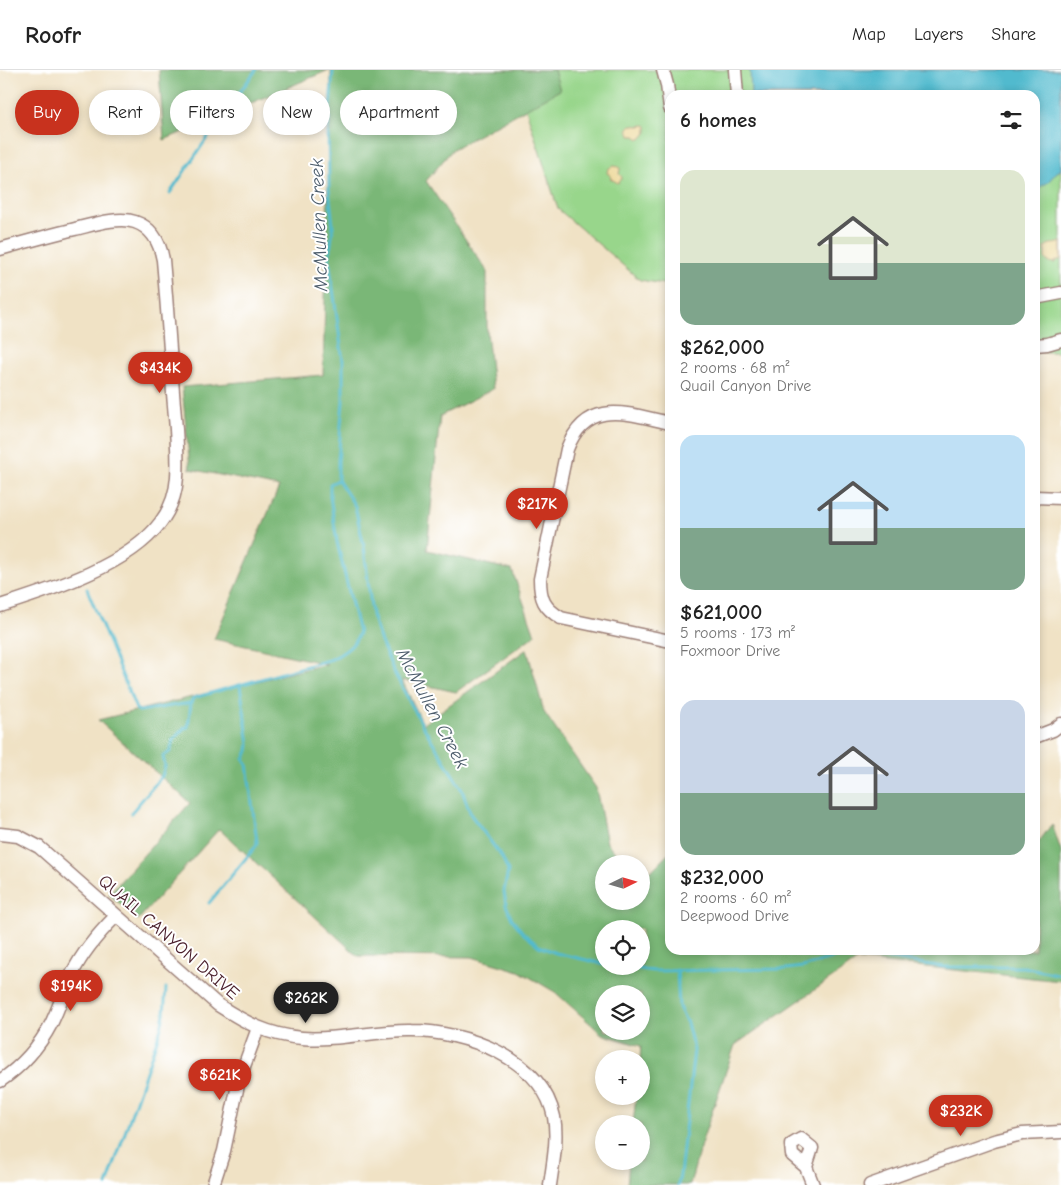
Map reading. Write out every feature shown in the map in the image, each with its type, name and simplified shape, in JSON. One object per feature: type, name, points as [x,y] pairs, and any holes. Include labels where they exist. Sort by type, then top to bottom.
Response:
[{"type":"street","points":[[663,70],[668,90]]},
{"type":"street","points":[[735,70],[737,90]]},
{"type":"street","points":[[0,249],[108,221],[131,221],[142,225],[152,232],[161,250],[164,270],[177,440],[177,477],[174,495],[166,514],[156,528],[138,545],[120,557],[71,581],[0,606]]},
{"type":"street","points":[[1040,297],[1061,293]]},
{"type":"street","points":[[1040,345],[1061,340]]},
{"type":"street","points":[[665,422],[619,412],[608,412],[598,415],[578,428],[567,448],[540,579],[541,596],[545,605],[561,618],[665,640]]},
{"type":"street","points":[[1040,497],[1061,498]]},
{"type":"street","points":[[1040,734],[1053,730],[1061,724]]},
{"type":"street","name":"QUAIL CANYON DRIVE","points":[[0,834],[18,836],[39,847],[218,1005],[239,1019],[258,1028],[301,1038],[412,1031],[438,1032],[464,1038],[499,1053],[514,1062],[540,1086],[552,1111],[556,1134],[550,1185]]},
{"type":"street","points":[[0,1081],[19,1066],[40,1042],[51,1024],[72,973],[97,936],[116,916]]},
{"type":"street","points":[[214,1185],[224,1151],[239,1080],[258,1028]]},
{"type":"street","points":[[870,1185],[994,1141],[1022,1134],[1061,1132]]},
{"type":"street","points":[[806,1166],[813,1185]]},
{"type":"green space","points":[[159,70],[329,70],[282,90],[263,90],[263,98],[253,102],[253,90],[170,90],[170,135],[176,135],[164,140]]},
{"type":"green space","points":[[331,70],[554,70],[560,90],[453,149],[426,181],[487,271],[487,331],[493,389],[440,416],[427,550],[512,570],[535,635],[456,692],[402,680],[423,724],[527,649],[544,712],[596,788],[607,843],[617,855],[595,855],[595,910],[650,910],[650,872],[665,857],[665,955],[1040,955],[1040,840],[1052,824],[1061,851],[1061,981],[858,960],[735,1045],[701,1144],[690,1185],[627,1185],[628,1170],[650,1170],[650,1115],[634,1115],[635,1105],[650,1105],[650,1050],[641,1050],[641,1046],[622,1040],[650,1040],[650,985],[595,985],[595,1028],[555,992],[519,971],[472,957],[358,956],[219,829],[138,920],[109,894],[190,803],[98,720],[327,664],[214,639],[279,487],[190,469],[182,387],[323,375]]},
{"type":"green space","points":[[521,70],[1061,70],[1061,352],[1040,352],[1040,90],[665,90],[665,284],[640,280],[558,209],[524,103]]},
{"type":"sand","points":[[631,125],[645,125],[647,126],[647,132],[641,139],[630,136],[628,128]]},
{"type":"sand","points":[[613,166],[620,169],[619,174],[622,177],[618,183],[611,179],[607,173],[608,169]]},
{"type":"sand","points":[[1061,242],[1061,259],[1054,263],[1048,262],[1045,258],[1045,247]]},
{"type":"water","points":[[750,70],[1061,70],[1061,170],[1040,187],[1040,90],[751,90]]},
{"type":"waterway","points":[[170,193],[222,116],[256,70]]},
{"type":"waterway","name":"McMullen Creek","points":[[333,70],[328,130],[329,190],[333,226],[329,260],[343,361],[343,401],[338,480],[355,506],[364,547],[372,615],[395,674],[423,726],[462,790],[471,815],[502,857],[508,871],[504,891],[506,905],[512,919],[524,934],[539,946],[556,953],[595,962]]},
{"type":"waterway","points":[[131,813],[162,776],[165,766],[163,756],[170,752],[173,740],[184,728],[188,727],[193,698],[332,659],[354,642],[359,633],[337,542],[330,496],[330,484],[338,480]]},
{"type":"waterway","points":[[87,589],[136,709],[139,711],[191,703]]},
{"type":"waterway","points":[[209,903],[256,846],[257,842],[247,764],[244,759],[249,744],[240,685]]},
{"type":"waterway","name":"McMullen Creek","points":[[650,971],[786,969],[803,967],[836,957],[868,955],[944,967],[1024,967],[1061,975]]},
{"type":"waterway","points":[[677,970],[679,1007],[687,1023],[694,1050],[678,1185]]},
{"type":"waterway","points":[[107,1185],[161,1028],[166,988]]}]
